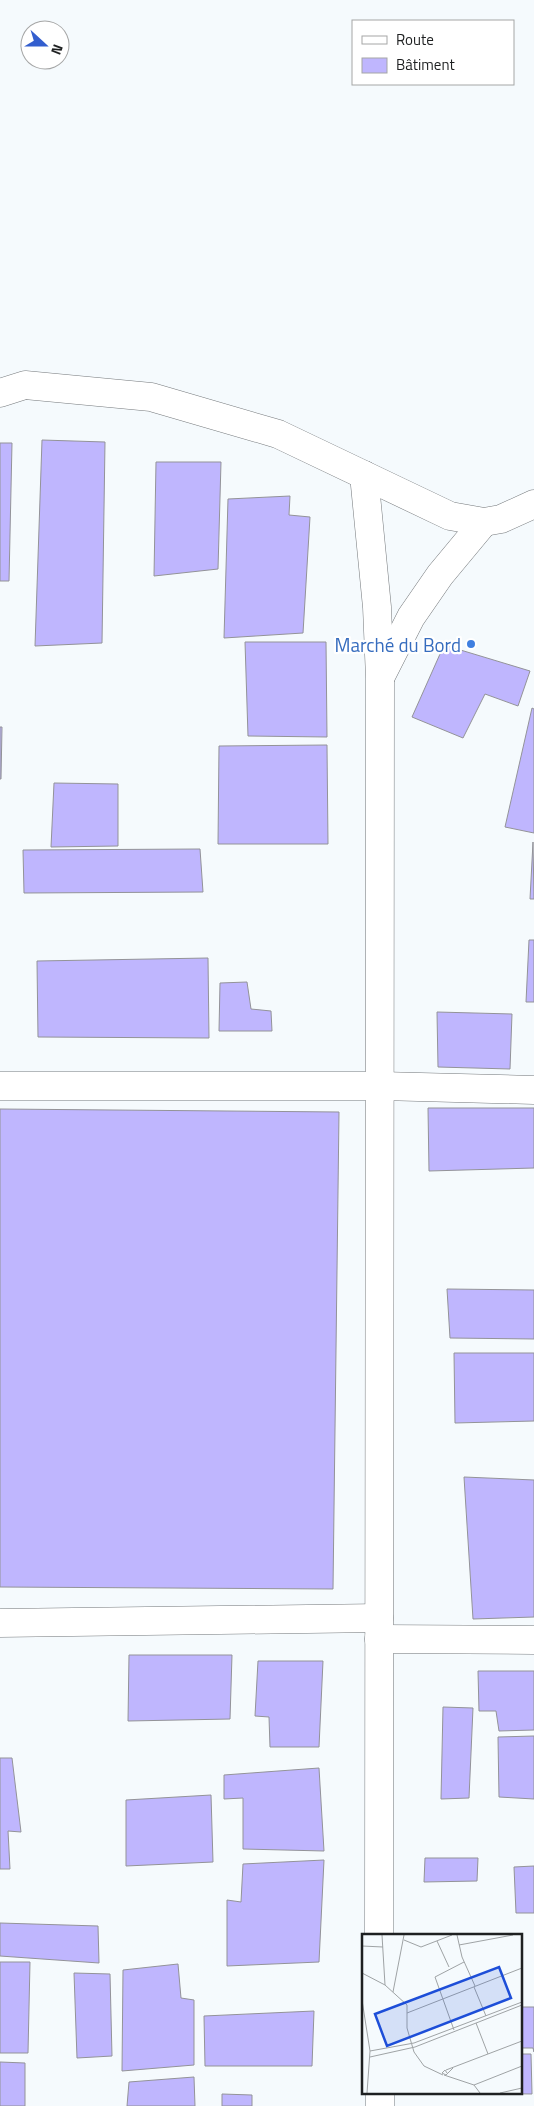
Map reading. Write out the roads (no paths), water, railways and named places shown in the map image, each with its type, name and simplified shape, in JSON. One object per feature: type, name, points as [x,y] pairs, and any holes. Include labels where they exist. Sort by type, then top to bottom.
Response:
[{"type":"street","points":[[0,370],[12,389],[151,396],[278,434],[450,516],[484,522],[500,519],[534,504]]},
{"type":"street","points":[[364,475],[377,607],[380,678],[379,1934]]},
{"type":"street","points":[[380,678],[411,617],[440,575],[484,522]]},
{"type":"street","points":[[0,1086],[381,1086],[534,1090]]},
{"type":"street","points":[[0,1623],[379,1628],[534,1640]]},
{"type":"place","name":"Marché du Bord","points":[[471,644]]}]
